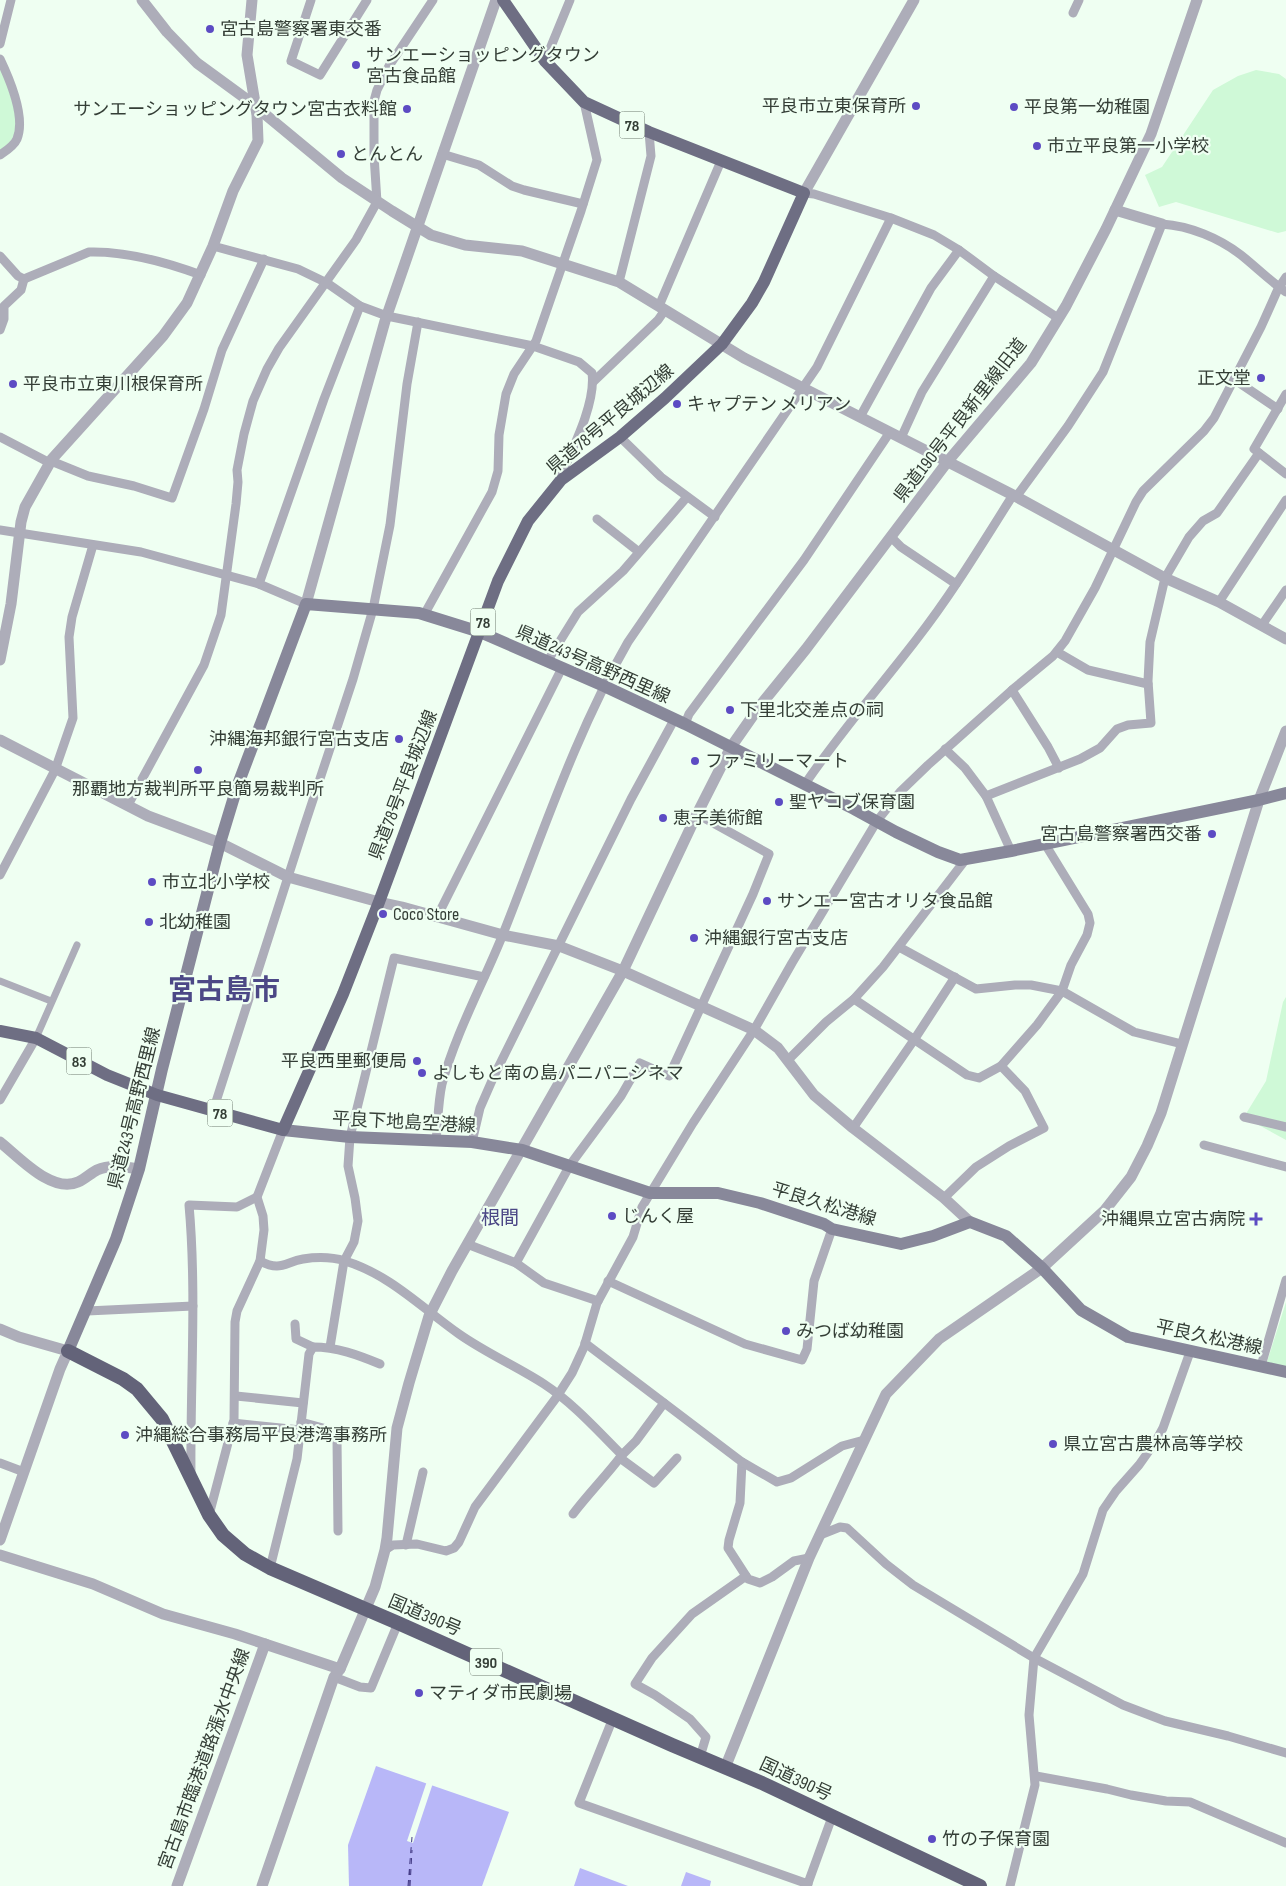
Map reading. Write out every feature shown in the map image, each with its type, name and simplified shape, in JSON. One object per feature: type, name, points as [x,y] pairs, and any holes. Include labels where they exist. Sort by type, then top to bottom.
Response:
[{"type":"highway","name":"国道390号","points":[[68,1351],[123,1379],[137,1389],[162,1419],[208,1515],[223,1535],[245,1554],[270,1568],[762,1783],[980,1886]]},
{"type":"main road","name":"78","points":[[503,0],[545,61],[584,102],[649,132],[804,192]]},
{"type":"main road","name":"県道78号平良城辺線","points":[[283,1130],[342,994],[379,902],[498,581],[528,521],[561,480],[620,437],[722,344],[752,303],[764,282],[804,192]]},
{"type":"main road","name":"県道243号高野西里線","points":[[68,1351],[116,1239],[139,1169],[220,843],[237,787],[306,604],[424,615],[480,632],[604,686],[731,747],[938,852],[960,860],[1286,793]]},
{"type":"main road","name":"83","points":[[0,1031],[36,1038],[107,1075],[157,1095]]},
{"type":"main road","name":"78","points":[[157,1095],[283,1130]]},
{"type":"main road","name":"平良下地島空港線","points":[[283,1130],[350,1137],[472,1142],[522,1150]]},
{"type":"main road","name":"平良久松港線","points":[[522,1150],[650,1193],[718,1193],[760,1203],[824,1224],[832,1229],[901,1244],[933,1236],[970,1222],[1006,1236],[1042,1268],[1081,1310],[1128,1337],[1286,1372]]},
{"type":"street","points":[[0,44],[11,0]]},
{"type":"street","points":[[142,0],[180,47],[197,63],[255,106],[324,164],[377,202],[431,235],[457,243],[522,251],[619,282],[744,358],[948,461],[1165,578],[1219,602],[1262,624],[1286,639]]},
{"type":"street","points":[[0,660],[11,604],[25,507],[51,462],[163,336],[187,303],[214,246],[233,191],[258,141],[247,55],[252,0]]},
{"type":"street","points":[[311,0],[291,61],[320,75],[367,0]]},
{"type":"street","points":[[128,806],[204,665],[221,614],[236,504],[237,470],[253,401],[267,369],[279,348],[356,240],[377,202],[374,155],[374,101],[376,90],[389,66],[433,0]]},
{"type":"street","points":[[0,530],[141,552],[258,584],[306,604],[387,316],[496,0]]},
{"type":"street","points":[[545,61],[570,0]]},
{"type":"street","points":[[914,0],[804,192],[891,218],[934,235],[1058,318]]},
{"type":"street","points":[[1073,13],[1079,0]]},
{"type":"street","name":"県道190号平良新里線旧道","points":[[262,1886],[337,1673],[374,1587],[385,1550],[397,1428],[431,1314],[467,1244],[623,971],[696,814],[731,747],[759,707],[806,649],[948,461],[1031,363],[1058,318],[1115,210],[1151,134],[1198,0]]},
{"type":"street","points":[[0,59],[19,111],[20,127],[17,140],[0,155]]},
{"type":"street","points":[[424,615],[492,492],[498,471],[500,435],[506,394],[514,374],[536,341],[584,204],[597,160],[584,102]]},
{"type":"street","points":[[619,282],[651,156],[649,132]]},
{"type":"street","points":[[442,154],[479,165],[512,186],[584,204]]},
{"type":"street","points":[[593,382],[658,320],[721,161]]},
{"type":"street","points":[[1115,210],[1162,224],[1196,231],[1226,245],[1240,254],[1283,290]]},
{"type":"street","points":[[436,1141],[442,1086],[449,1064],[484,976],[503,935],[558,790],[604,686],[628,642],[804,387],[826,350],[891,218]]},
{"type":"street","points":[[805,784],[847,726],[917,639],[1015,496],[1068,426],[1103,372],[1162,224]]},
{"type":"street","points":[[214,246],[298,269],[327,283],[360,306],[387,316],[485,338],[533,346],[579,362],[592,373],[593,382],[587,411],[562,473],[561,480]]},
{"type":"street","points":[[860,417],[931,288],[959,250]]},
{"type":"street","points":[[0,256],[18,276],[24,279],[89,252],[111,252],[152,259],[201,275]]},
{"type":"street","points":[[0,437],[51,462],[88,476],[134,486],[172,498],[204,409],[222,350],[264,259]]},
{"type":"street","points":[[901,438],[922,392],[994,276]]},
{"type":"street","points":[[385,1550],[393,1545],[417,1544],[446,1551],[454,1548],[459,1542],[475,1507],[572,1373],[585,1343],[598,1301],[633,1236],[642,1207],[754,1030],[877,821],[900,792],[1012,690],[1042,667],[1065,641],[1095,588],[1143,491],[1204,431],[1214,418],[1283,290],[1286,277]]},
{"type":"street","points":[[0,330],[4,319],[4,306],[21,290],[24,279]]},
{"type":"street","points":[[258,584],[324,399],[360,306]]},
{"type":"street","points":[[213,1111],[353,679],[373,609],[390,525],[407,384],[418,322]]},
{"type":"street","points":[[1235,380],[1278,409]]},
{"type":"street","points":[[1286,394],[1254,449],[1286,474]]},
{"type":"street","points":[[472,1142],[480,1108],[494,1076],[630,798],[679,722],[700,699],[804,560],[890,432]]},
{"type":"street","points":[[620,437],[661,478],[715,517]]},
{"type":"street","points":[[986,796],[1080,759],[1100,748],[1117,730],[1128,724],[1150,722],[1148,684],[1150,642],[1165,578],[1189,537],[1203,521],[1217,513],[1259,453]]},
{"type":"street","points":[[547,662],[578,612],[623,571],[687,497]]},
{"type":"street","points":[[1219,602],[1286,500]]},
{"type":"street","points":[[597,520],[639,552]]},
{"type":"street","points":[[891,537],[901,547],[956,584]]},
{"type":"street","points":[[0,874],[55,770],[73,718],[69,637],[72,617],[93,545]]},
{"type":"street","points":[[1262,624],[1286,590]]},
{"type":"street","points":[[1056,652],[1088,670],[1148,684]]},
{"type":"street","points":[[437,917],[562,668]]},
{"type":"street","points":[[1012,690],[1024,706],[1059,768]]},
{"type":"street","points":[[725,1768],[809,1558],[886,1394],[939,1339],[1042,1268],[1105,1210],[1131,1177],[1161,1113],[1259,800],[1286,732]]},
{"type":"street","points":[[0,740],[55,770],[148,816],[220,843],[288,877],[379,902],[402,906],[503,935],[559,946],[623,971],[754,1030],[778,1048],[814,1095],[853,1128],[944,1198],[970,1222]]},
{"type":"street","points":[[946,750],[965,768],[986,796],[1011,851]]},
{"type":"street","points":[[516,1263],[570,1165],[621,1096],[640,1063],[669,1076],[753,894],[769,854],[696,814]]},
{"type":"street","points":[[854,1000],[973,1078],[979,1078],[1001,1066],[1037,1026],[1062,990],[1071,966],[1087,935],[1090,923],[1088,914],[1044,844]]},
{"type":"street","points":[[788,1060],[826,1022],[854,1000],[899,946],[966,858]]},
{"type":"street","points":[[0,1100],[36,1038],[76,945]]},
{"type":"street","points":[[899,946],[976,989],[1015,984],[1062,990],[1134,1032],[1182,1044]]},
{"type":"street","points":[[330,1347],[344,1261],[354,1242],[358,1221],[348,1166],[350,1137],[394,958],[484,976]]},
{"type":"street","points":[[853,1128],[955,977]]},
{"type":"street","points":[[0,982],[51,1001]]},
{"type":"street","points":[[944,1198],[976,1167],[1009,1146],[1044,1128],[1025,1092],[1001,1066]]},
{"type":"street","points":[[1244,1117],[1286,1127]]},
{"type":"street","points":[[208,1515],[234,1423],[236,1396],[235,1322],[237,1311],[260,1261],[264,1230],[263,1216],[257,1197],[283,1130]]},
{"type":"street","points":[[0,1142],[42,1177],[55,1183],[67,1185],[77,1183],[96,1170],[105,1167],[139,1169]]},
{"type":"street","points":[[1204,1145],[1286,1167]]},
{"type":"street","points":[[191,1478],[193,1306],[190,1204],[238,1207],[257,1197]]},
{"type":"street","points":[[608,1281],[745,1344],[802,1360],[807,1349],[814,1281],[832,1229]]},
{"type":"street","points":[[467,1244],[516,1263],[544,1283],[598,1301]]},
{"type":"street","points":[[260,1261],[269,1265],[285,1266],[302,1259],[326,1258],[344,1261],[381,1277],[482,1350],[543,1383],[558,1394],[621,1456],[654,1482],[677,1458]]},
{"type":"street","points":[[1262,1366],[1286,1280]]},
{"type":"street","points":[[86,1311],[193,1306]]},
{"type":"street","points":[[295,1324],[296,1338],[313,1348],[330,1347],[356,1354],[380,1364]]},
{"type":"street","points":[[0,1329],[19,1337],[68,1351],[0,1540]]},
{"type":"street","points":[[585,1343],[742,1462],[778,1482],[791,1478],[842,1446],[864,1440]]},
{"type":"street","points":[[270,1568],[296,1459],[309,1354],[313,1348]]},
{"type":"street","points":[[1010,1886],[1036,1776],[1030,1715],[1034,1658],[1083,1574],[1103,1510],[1116,1491],[1139,1465],[1163,1428],[1190,1352]]},
{"type":"street","points":[[236,1396],[303,1403]]},
{"type":"street","points":[[573,1514],[586,1497],[604,1479],[621,1456],[636,1441],[664,1403]]},
{"type":"street","points":[[234,1423],[323,1428],[337,1439],[338,1531]]},
{"type":"street","points":[[742,1462],[740,1503],[728,1540],[728,1548],[748,1580],[760,1583],[794,1561],[809,1558]]},
{"type":"street","points":[[0,1463],[24,1472]]},
{"type":"street","points":[[406,1545],[423,1472]]},
{"type":"street","points":[[820,1535],[840,1527],[847,1528],[886,1564],[913,1585],[1034,1658],[1123,1705],[1165,1721],[1228,1736],[1286,1753]]},
{"type":"street","points":[[0,1555],[94,1584],[163,1614],[265,1644],[337,1673],[360,1687],[371,1688],[398,1623]]},
{"type":"street","points":[[700,1757],[706,1738],[690,1719],[635,1684],[652,1658],[692,1614],[746,1576]]},
{"type":"street","name":"宮古島市臨港道路漲水中央線","points":[[177,1886],[265,1644]]},
{"type":"street","points":[[612,1718],[579,1803],[807,1885],[832,1816]]},
{"type":"street","points":[[1036,1776],[1166,1801],[1190,1802],[1286,1842]]},
{"type":"green space","points":[[0,62],[20,127],[0,157]]},
{"type":"green space","points":[[1256,70],[1279,74],[1286,79],[1286,231],[1278,233],[1176,202],[1159,207],[1145,175],[1162,167],[1213,90],[1238,76]]},
{"type":"green space","points":[[1286,997],[1286,1140],[1244,1117],[1266,1081],[1283,1002]]},
{"type":"green space","points":[[1286,1302],[1286,1368],[1267,1362]]},
{"type":"water","points":[[376,1766],[509,1812],[482,1886],[349,1886],[348,1845]]},
{"type":"water","points":[[580,1868],[628,1886],[574,1886]]},
{"type":"water","points":[[686,1872],[711,1881],[710,1886],[681,1886]]},
{"type":"pier","points":[[427,1781],[433,1783],[413,1843],[407,1841]]},
{"type":"ferry route","points":[[408,1886],[412,1837]]},
{"type":"ferry route","points":[[410,1886],[412,1850]]},
{"type":"ferry route","points":[[409,1886],[410,1865]]},
{"type":"place","name":"宮古島警察署東交番","points":[[210,29]]},
{"type":"place","name":"サンエーショッピングタウン 宮古食品館","points":[[356,65]]},
{"type":"place","name":"平良市立東保育所","points":[[916,106]]},
{"type":"place","name":"平良第一幼稚園","points":[[1014,107]]},
{"type":"place","name":"サンエーショッピングタウン宮古衣料館","points":[[407,109]]},
{"type":"place","name":"市立平良第一小学校","points":[[1037,146]]},
{"type":"place","name":"とんとん","points":[[341,154]]},
{"type":"place","name":"正文堂","points":[[1261,378]]},
{"type":"place","name":"平良市立東川根保育所","points":[[13,384]]},
{"type":"place","name":"キャプテン メリアン","points":[[677,404]]},
{"type":"place","name":"下里北交差点の祠","points":[[730,710]]},
{"type":"place","name":"沖縄海邦銀行宮古支店","points":[[399,739]]},
{"type":"place","name":"ファミリーマート","points":[[695,761]]},
{"type":"place","name":"那覇地方裁判所平良簡易裁判所","points":[[198,770]]},
{"type":"place","name":"聖ヤコブ保育園","points":[[779,802]]},
{"type":"place","name":"恵子美術館","points":[[663,818]]},
{"type":"place","name":"宮古島警察署西交番","points":[[1212,834]]},
{"type":"place","name":"市立北小学校","points":[[152,882]]},
{"type":"place","name":"サンエー宮古オリタ食品館","points":[[767,901]]},
{"type":"place","name":"Coco Store","points":[[383,914]]},
{"type":"place","name":"北幼稚園","points":[[149,922]]},
{"type":"place","name":"沖縄銀行宮古支店","points":[[694,938]]},
{"type":"place","name":"平良西里郵便局","points":[[417,1061]]},
{"type":"place","name":"よしもと南の島パニパニシネマ","points":[[422,1073]]},
{"type":"place","name":"じんく屋","points":[[612,1216]]},
{"type":"place","name":"沖縄県立宮古病院","points":[[1256,1219]]},
{"type":"place","name":"みつば幼稚園","points":[[786,1331]]},
{"type":"place","name":"沖縄総合事務局平良港湾事務所","points":[[125,1435]]},
{"type":"place","name":"県立宮古農林高等学校","points":[[1053,1444]]},
{"type":"place","name":"マティダ市民劇場","points":[[419,1693]]},
{"type":"place","name":"竹の子保育園","points":[[932,1839]]},
{"type":"district","name":"宮古島市","points":[[224,989]]},
{"type":"district","name":"根間","points":[[500,1217]]}]
